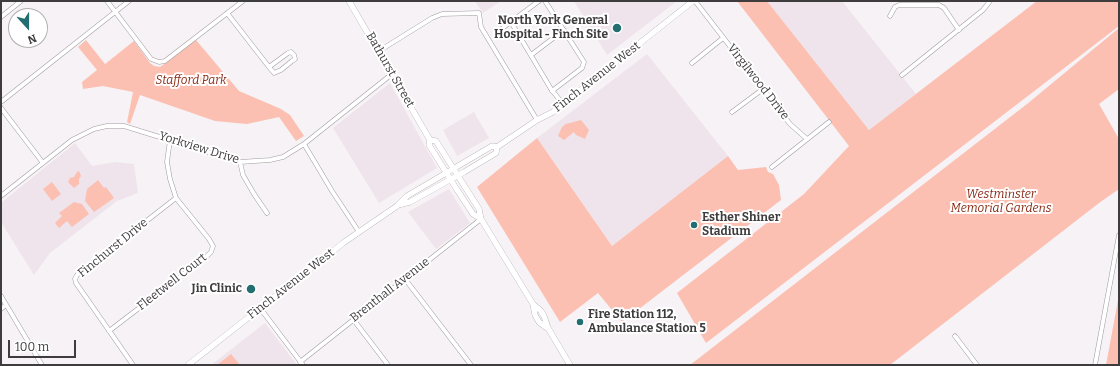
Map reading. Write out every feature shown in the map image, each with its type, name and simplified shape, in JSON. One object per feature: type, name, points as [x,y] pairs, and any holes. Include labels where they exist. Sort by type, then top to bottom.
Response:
[{"type":"main road","name":"Bathurst Street","points":[[349,1],[430,140],[429,144],[450,179],[473,214],[481,219]]},
{"type":"main road","name":"Finch Avenue West","points":[[398,206],[410,202],[496,153],[498,147],[537,120],[553,112],[694,1]]},
{"type":"main road","name":"Bathurst Street","points":[[430,140],[436,141],[454,168],[479,209],[481,219],[533,304],[541,311],[548,328],[570,365]]},
{"type":"main road","name":"Finch Avenue West","points":[[188,365],[195,363],[260,308],[359,232],[398,206],[407,196],[492,146],[498,147]]},
{"type":"street","points":[[1,17],[21,1]]},
{"type":"street","points":[[107,1],[151,59],[159,62],[165,61],[243,1]]},
{"type":"street","points":[[1,102],[129,1]]},
{"type":"street","points":[[500,30],[539,1]]},
{"type":"street","points":[[545,1],[583,60],[584,65],[582,69],[552,90]]},
{"type":"street","name":"Virgilwood Drive","points":[[694,1],[790,124],[807,139]]},
{"type":"street","points":[[902,75],[983,10],[990,1]]},
{"type":"street","points":[[890,16],[895,7],[899,5],[939,5],[944,8],[959,30]]},
{"type":"street","points":[[228,13],[269,67],[274,73],[281,70],[295,59],[294,55],[291,52],[288,53],[269,67]]},
{"type":"street","points":[[379,51],[432,18],[442,14],[479,13],[481,27],[537,120]]},
{"type":"street","points":[[511,22],[552,90],[563,104]]},
{"type":"street","points":[[531,55],[564,30]]},
{"type":"street","points":[[692,63],[723,38]]},
{"type":"street","name":"Yorkview Drive","points":[[1,196],[82,134],[107,126],[124,126],[240,162],[270,160],[283,157],[304,144],[392,74]]},
{"type":"street","points":[[732,112],[763,89]]},
{"type":"street","points":[[1,108],[43,163]]},
{"type":"street","points":[[772,167],[829,122]]},
{"type":"street","name":"Fleetwell Court","points":[[109,331],[206,257],[211,252],[213,246],[176,198],[170,179],[167,162],[170,140]]},
{"type":"street","points":[[304,144],[332,192],[359,232]]},
{"type":"street","points":[[240,162],[243,175],[267,213]]},
{"type":"street","name":"Finchurst Drive","points":[[133,365],[76,283],[75,279],[77,275],[176,198]]},
{"type":"street","name":"Brenthall Avenue","points":[[302,363],[353,319],[481,219]]},
{"type":"street","points":[[1095,365],[1119,235]]},
{"type":"street","points":[[404,279],[471,365]]},
{"type":"street","points":[[1,296],[42,365]]},
{"type":"street","points":[[1,309],[6,305]]},
{"type":"street","points":[[260,308],[302,363]]},
{"type":"street","points":[[353,319],[388,365]]},
{"type":"street","points":[[955,336],[977,365]]},
{"type":"shaded area","points":[[475,1],[501,1],[483,13]]},
{"type":"shaded area","name":"North York General Hospital - Finch Site","points":[[574,1],[677,1],[607,55]]},
{"type":"shaded area","points":[[767,1],[842,1],[916,94],[869,130]]},
{"type":"shaded area","points":[[647,54],[728,156],[612,246],[537,138]]},
{"type":"shaded area","points":[[390,83],[437,168],[379,203],[333,128]]},
{"type":"shaded area","points":[[474,112],[489,138],[457,156],[443,130]]},
{"type":"shaded area","points":[[75,143],[92,166],[115,162],[134,164],[138,193],[117,201],[50,253],[34,275],[1,222],[1,203]]},
{"type":"shaded area","points":[[449,189],[470,223],[436,249],[408,212]]},
{"type":"shaded area","points":[[265,323],[297,365],[211,365]]},
{"type":"green space","points":[[737,1],[767,1],[869,130],[1037,1],[1119,1],[1119,26],[706,343],[677,293],[804,194],[849,146]]},
{"type":"green space","name":"Westminster Memorial Gardens","points":[[1119,28],[1119,89],[1099,104],[1119,139],[1119,189],[890,365],[690,365],[1027,104]]},
{"type":"green space","name":"Stafford Park","points":[[86,40],[105,64],[134,41],[150,63],[154,66],[160,67],[196,40],[239,91],[281,109],[290,115],[304,136],[296,141],[279,117],[247,124],[215,121],[140,95],[130,124],[127,122],[133,92],[103,86],[83,89],[82,82],[97,70],[78,47]]},
{"type":"green space","points":[[581,120],[589,130],[585,139],[576,135],[574,132],[564,140],[558,136],[562,127],[566,124]]},
{"type":"green space","points":[[537,138],[612,246],[728,156],[738,170],[766,167],[768,172],[773,174],[779,185],[781,200],[622,322],[598,293],[560,322],[477,187]]},
{"type":"green space","points":[[79,171],[81,176],[79,179],[79,184],[74,188],[68,182],[70,178],[74,177]]},
{"type":"green space","points":[[98,180],[104,188],[106,187],[114,198],[94,212],[85,201],[87,189]]},
{"type":"green space","points":[[52,182],[61,194],[52,201],[43,189]]},
{"type":"green space","points":[[74,202],[82,204],[89,214],[72,227],[67,221],[59,228],[55,223],[62,216],[59,213]]},
{"type":"green space","points":[[1119,295],[1119,365],[1106,365]]},
{"type":"green space","points":[[231,354],[240,365],[217,365]]},
{"type":"place","name":"North York General Hospital - Finch Site","points":[[617,28]]},
{"type":"place","name":"Esther Shiner Stadium","points":[[694,225]]},
{"type":"place","name":"Jin Clinic","points":[[251,289]]},
{"type":"place","name":"Fire Station 112, Ambulance Station 5","points":[[580,322]]}]
